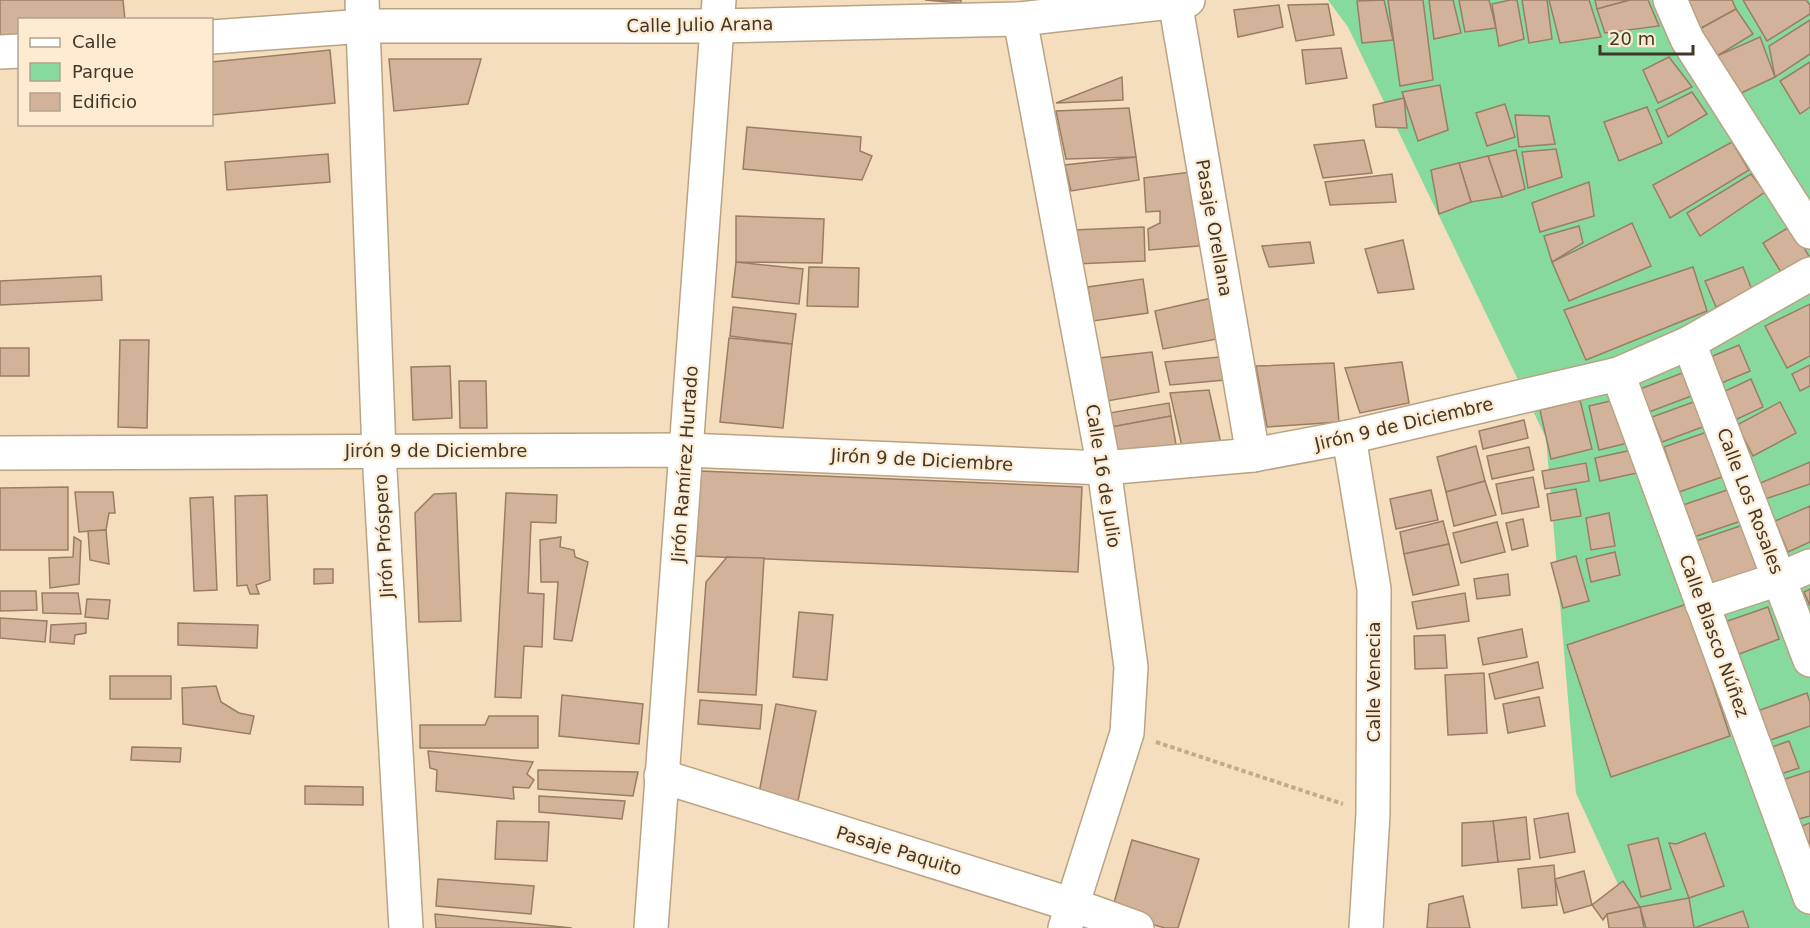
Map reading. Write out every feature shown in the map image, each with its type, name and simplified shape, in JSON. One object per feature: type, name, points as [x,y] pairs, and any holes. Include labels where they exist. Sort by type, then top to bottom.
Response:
[{"type":"street","points":[[1670,0],[1687,39],[1810,232]]},
{"type":"street","name":"Calle Julio Arana","points":[[213,37],[363,13],[717,13],[1020,20],[1182,1]]},
{"type":"street","name":"Pasaje Orellana","points":[[1182,1],[1253,455]]},
{"type":"street","name":"Jirón Próspero","points":[[363,13],[379,452],[406,928]]},
{"type":"street","name":"Jirón Ramírez Hurtado","points":[[651,928],[717,13]]},
{"type":"street","name":"Calle 16 de Julio","points":[[1020,20],[1104,468],[1131,667],[1127,733],[1069,917]]},
{"type":"street","points":[[0,52],[18,51]]},
{"type":"street","name":"Jirón 9 de Diciembre","points":[[0,453],[687,450],[1104,468],[1253,455],[1349,437],[1618,374],[1689,343],[1810,274]]},
{"type":"street","name":"Calle Los Rosales","points":[[1689,343],[1810,660]]},
{"type":"street","name":"Calle Blasco Núñez","points":[[1618,374],[1810,897]]},
{"type":"street","name":"Calle Venecia","points":[[1349,437],[1374,589],[1373,814],[1366,928]]},
{"type":"street","points":[[1702,604],[1779,579],[1810,566]]},
{"type":"street","name":"Pasaje Paquito","points":[[661,776],[1069,917],[1137,928]]},
{"type":"path","points":[[1127,733],[1373,814]]},
{"type":"green space","points":[[1328,0],[1810,0],[1810,928],[1638,928],[1576,793],[1546,438],[1348,27]]},
{"type":"building","points":[[0,0],[123,0],[125,18],[18,18],[18,42],[0,43]]},
{"type":"building","points":[[925,0],[961,0],[961,3]]},
{"type":"building","points":[[1384,0],[1393,40],[1362,43],[1357,1]]},
{"type":"building","points":[[1388,0],[1423,0],[1433,80],[1400,86]]},
{"type":"building","points":[[1429,0],[1453,0],[1461,33],[1434,39]]},
{"type":"building","points":[[1459,0],[1489,0],[1496,28],[1465,32]]},
{"type":"building","points":[[1517,0],[1524,39],[1499,46],[1492,4]]},
{"type":"building","points":[[1522,0],[1547,0],[1552,39],[1529,43]]},
{"type":"building","points":[[1549,0],[1589,0],[1601,37],[1560,43]]},
{"type":"building","points":[[1595,0],[1630,0],[1597,9]]},
{"type":"building","points":[[1630,0],[1648,0],[1659,26],[1605,33],[1597,9]]},
{"type":"building","points":[[1682,0],[1732,0],[1736,9],[1696,31]]},
{"type":"building","points":[[1743,0],[1806,0],[1810,5],[1810,14],[1767,41]]},
{"type":"building","points":[[1328,4],[1334,35],[1296,41],[1288,5]]},
{"type":"building","points":[[1279,5],[1283,27],[1238,37],[1234,10]]},
{"type":"building","points":[[1736,9],[1753,34],[1717,56],[1696,31]]},
{"type":"building","points":[[1810,20],[1810,54],[1775,77],[1769,46]]},
{"type":"building","points":[[1760,37],[1775,77],[1737,95],[1717,56]]},
{"type":"building","points":[[1341,48],[1347,78],[1306,84],[1302,50]]},
{"type":"building","points":[[330,50],[335,103],[213,115],[213,62]]},
{"type":"building","points":[[1669,57],[1692,87],[1658,103],[1643,70]]},
{"type":"building","points":[[389,59],[481,59],[468,104],[394,111]]},
{"type":"building","points":[[1810,62],[1810,107],[1800,114],[1780,81]]},
{"type":"building","points":[[1122,77],[1123,100],[1056,103]]},
{"type":"building","points":[[1440,85],[1448,130],[1418,141],[1402,92]]},
{"type":"building","points":[[1692,92],[1707,114],[1668,137],[1656,110]]},
{"type":"building","points":[[1404,98],[1407,128],[1376,127],[1373,105]]},
{"type":"building","points":[[1505,104],[1515,137],[1487,146],[1476,113]]},
{"type":"building","points":[[1647,107],[1662,143],[1619,161],[1604,122]]},
{"type":"building","points":[[1129,108],[1136,157],[1066,159],[1056,111]]},
{"type":"building","points":[[1515,115],[1549,116],[1555,144],[1519,147]]},
{"type":"building","points":[[747,127],[861,137],[860,151],[872,156],[862,180],[743,169]]},
{"type":"building","points":[[1364,140],[1372,173],[1323,178],[1314,145]]},
{"type":"building","points":[[1732,142],[1749,170],[1670,218],[1653,185]]},
{"type":"building","points":[[1556,149],[1562,177],[1528,188],[1522,152]]},
{"type":"building","points":[[1516,150],[1525,189],[1502,197],[1488,156]]},
{"type":"building","points":[[328,154],[330,182],[227,190],[225,162]]},
{"type":"building","points":[[1488,156],[1502,197],[1471,202],[1459,163]]},
{"type":"building","points":[[1136,157],[1139,180],[1071,191],[1065,165]]},
{"type":"building","points":[[1459,163],[1471,202],[1439,214],[1431,170]]},
{"type":"building","points":[[1199,171],[1211,245],[1149,250],[1148,229],[1160,223],[1160,211],[1146,212],[1144,178]]},
{"type":"building","points":[[1392,174],[1396,202],[1330,205],[1325,182]]},
{"type":"building","points":[[1751,174],[1765,192],[1700,236],[1687,213]]},
{"type":"building","points":[[1589,182],[1594,216],[1540,232],[1532,203]]},
{"type":"building","points":[[736,216],[824,219],[822,263],[736,262]]},
{"type":"building","points":[[1632,223],[1651,266],[1569,301],[1552,262]]},
{"type":"building","points":[[1579,226],[1583,243],[1552,262],[1544,236]]},
{"type":"building","points":[[1791,226],[1810,258],[1784,277],[1763,243]]},
{"type":"building","points":[[1144,227],[1145,261],[1074,264],[1073,230]]},
{"type":"building","points":[[1403,240],[1414,289],[1378,293],[1365,249]]},
{"type":"building","points":[[1310,242],[1314,263],[1269,267],[1262,246]]},
{"type":"building","points":[[736,262],[803,269],[799,304],[732,297]]},
{"type":"building","points":[[809,267],[859,268],[858,307],[807,306]]},
{"type":"building","points":[[1693,267],[1707,311],[1586,360],[1564,310]]},
{"type":"building","points":[[1743,267],[1752,290],[1716,307],[1705,281]]},
{"type":"building","points":[[101,276],[102,300],[0,305],[0,281]]},
{"type":"building","points":[[1143,279],[1148,313],[1093,321],[1088,287]]},
{"type":"building","points":[[1216,297],[1223,338],[1163,349],[1155,311]]},
{"type":"building","points":[[1810,304],[1810,356],[1787,368],[1765,326]]},
{"type":"building","points":[[733,307],[796,314],[792,344],[730,336]]},
{"type":"building","points":[[729,338],[792,344],[783,428],[720,422]]},
{"type":"building","points":[[120,340],[149,340],[147,428],[118,427]]},
{"type":"building","points":[[1739,345],[1750,371],[1719,384],[1708,358]]},
{"type":"building","points":[[0,348],[29,348],[29,376],[0,376]]},
{"type":"building","points":[[1152,352],[1159,392],[1107,401],[1099,358]]},
{"type":"building","points":[[1231,356],[1236,379],[1170,385],[1165,362]]},
{"type":"building","points":[[1402,362],[1409,403],[1360,413],[1345,368]]},
{"type":"building","points":[[1334,363],[1339,422],[1267,427],[1256,366]]},
{"type":"building","points":[[1810,365],[1810,386],[1800,391],[1792,374]]},
{"type":"building","points":[[450,366],[452,418],[413,420],[411,367]]},
{"type":"building","points":[[1685,372],[1694,395],[1649,412],[1640,389]]},
{"type":"building","points":[[1751,379],[1763,407],[1735,420],[1723,392]]},
{"type":"building","points":[[459,381],[486,381],[487,428],[460,428]]},
{"type":"building","points":[[1209,390],[1222,448],[1183,451],[1170,393]]},
{"type":"building","points":[[1619,399],[1628,443],[1599,450],[1589,406]]},
{"type":"building","points":[[1580,400],[1592,449],[1551,459],[1540,410]]},
{"type":"building","points":[[1699,400],[1708,425],[1662,442],[1652,417]]},
{"type":"building","points":[[1780,402],[1796,433],[1753,456],[1737,425]]},
{"type":"building","points":[[1169,403],[1171,416],[1111,427],[1109,413]]},
{"type":"building","points":[[1171,416],[1178,456],[1118,467],[1111,427]]},
{"type":"building","points":[[1524,420],[1528,438],[1483,449],[1479,431]]},
{"type":"building","points":[[1707,432],[1722,477],[1679,492],[1664,447]]},
{"type":"building","points":[[1476,446],[1485,481],[1446,492],[1437,457]]},
{"type":"building","points":[[1529,447],[1534,470],[1492,479],[1487,456]]},
{"type":"building","points":[[1632,450],[1637,473],[1600,481],[1595,458]]},
{"type":"building","points":[[1810,462],[1810,484],[1762,500],[1756,485]]},
{"type":"building","points":[[1586,463],[1589,481],[1545,489],[1542,471]]},
{"type":"building","points":[[700,471],[1082,487],[1078,572],[695,556]]},
{"type":"building","points":[[1533,477],[1539,507],[1502,514],[1496,484]]},
{"type":"building","points":[[1485,481],[1496,515],[1454,526],[1446,492]]},
{"type":"building","points":[[68,487],[68,550],[0,550],[0,488]]},
{"type":"building","points":[[1733,488],[1744,520],[1691,538],[1680,506]]},
{"type":"building","points":[[1576,489],[1581,516],[1551,521],[1547,494]]},
{"type":"building","points":[[1431,490],[1438,520],[1396,529],[1390,499]]},
{"type":"building","points":[[75,492],[113,492],[115,513],[109,513],[106,530],[79,532]]},
{"type":"building","points":[[456,493],[461,621],[419,622],[415,513],[434,494]]},
{"type":"building","points":[[506,493],[557,495],[556,523],[531,522],[528,593],[544,594],[542,647],[524,646],[521,698],[495,697]]},
{"type":"building","points":[[267,495],[270,580],[256,585],[259,594],[250,594],[247,585],[237,586],[235,496]]},
{"type":"building","points":[[213,497],[217,590],[194,591],[190,498]]},
{"type":"building","points":[[1810,506],[1810,542],[1788,552],[1775,521]]},
{"type":"building","points":[[1609,513],[1615,546],[1591,550],[1586,518]]},
{"type":"building","points":[[1523,519],[1528,546],[1512,550],[1506,523]]},
{"type":"building","points":[[1443,521],[1449,544],[1404,554],[1400,532]]},
{"type":"building","points":[[1497,522],[1505,552],[1461,563],[1453,533]]},
{"type":"building","points":[[1746,524],[1762,572],[1709,590],[1693,542]]},
{"type":"building","points":[[106,530],[109,564],[90,560],[88,531]]},
{"type":"building","points":[[74,537],[81,541],[79,584],[50,588],[49,558],[73,557]]},
{"type":"building","points":[[561,537],[560,547],[574,550],[575,557],[588,562],[572,641],[554,639],[558,582],[541,582],[540,540]]},
{"type":"building","points":[[1449,544],[1459,585],[1413,595],[1404,554]]},
{"type":"building","points":[[1615,552],[1620,575],[1591,582],[1586,559]]},
{"type":"building","points":[[1576,556],[1589,601],[1563,608],[1551,563]]},
{"type":"building","points":[[727,557],[764,558],[756,695],[698,692],[706,582]]},
{"type":"building","points":[[314,569],[333,569],[333,583],[314,584]]},
{"type":"building","points":[[1508,574],[1510,595],[1477,599],[1474,579]]},
{"type":"building","points":[[1810,589],[1810,606],[1804,592]]},
{"type":"building","points":[[0,591],[36,591],[37,610],[0,611]]},
{"type":"building","points":[[42,593],[78,593],[81,614],[43,613]]},
{"type":"building","points":[[1465,593],[1469,621],[1417,629],[1412,602]]},
{"type":"building","points":[[87,599],[110,600],[108,619],[85,617]]},
{"type":"building","points":[[1687,604],[1730,736],[1611,777],[1567,645]]},
{"type":"building","points":[[1768,607],[1779,639],[1734,656],[1722,623]]},
{"type":"building","points":[[799,612],[833,615],[827,680],[793,677]]},
{"type":"building","points":[[0,618],[47,621],[45,642],[0,638]]},
{"type":"building","points":[[86,623],[86,633],[75,635],[74,644],[50,642],[51,625]]},
{"type":"building","points":[[178,623],[258,625],[257,648],[178,645]]},
{"type":"building","points":[[1522,629],[1527,657],[1483,665],[1478,638]]},
{"type":"building","points":[[1445,635],[1447,668],[1415,669],[1414,636]]},
{"type":"building","points":[[1538,662],[1543,688],[1495,699],[1489,674]]},
{"type":"building","points":[[1484,673],[1487,733],[1448,735],[1445,675]]},
{"type":"building","points":[[110,676],[171,676],[171,699],[110,699]]},
{"type":"building","points":[[216,686],[221,702],[239,713],[254,716],[250,734],[183,724],[182,688]]},
{"type":"building","points":[[1807,693],[1810,702],[1810,726],[1765,742],[1755,712]]},
{"type":"building","points":[[562,695],[643,704],[639,744],[559,736]]},
{"type":"building","points":[[1539,697],[1545,726],[1508,733],[1503,704]]},
{"type":"building","points":[[700,700],[762,705],[760,729],[698,724]]},
{"type":"building","points":[[776,704],[816,711],[798,801],[759,793]]},
{"type":"building","points":[[489,716],[538,716],[538,748],[420,748],[420,725],[485,725]]},
{"type":"building","points":[[1789,741],[1799,768],[1781,774],[1772,747]]},
{"type":"building","points":[[132,747],[181,748],[180,762],[131,760]]},
{"type":"building","points":[[428,751],[533,762],[527,774],[534,780],[529,788],[513,787],[514,799],[436,791],[437,770],[430,768]]},
{"type":"building","points":[[538,770],[638,772],[633,796],[538,789]]},
{"type":"building","points":[[1810,771],[1810,816],[1795,820],[1782,780]]},
{"type":"building","points":[[305,786],[363,787],[363,805],[305,804]]},
{"type":"building","points":[[539,796],[625,801],[622,819],[539,812]]},
{"type":"building","points":[[1568,813],[1575,852],[1540,858],[1534,819]]},
{"type":"building","points":[[1526,817],[1530,859],[1498,862],[1493,821]]},
{"type":"building","points":[[497,821],[549,822],[547,861],[495,859]]},
{"type":"building","points":[[1493,821],[1498,862],[1462,866],[1462,823]]},
{"type":"building","points":[[1810,823],[1810,865],[1796,828]]},
{"type":"building","points":[[1705,833],[1724,886],[1689,898],[1669,843],[1676,844]]},
{"type":"building","points":[[1658,838],[1671,889],[1641,897],[1628,845]]},
{"type":"building","points":[[1132,840],[1199,859],[1178,928],[1165,928],[1111,913]]},
{"type":"building","points":[[1554,865],[1557,905],[1522,908],[1518,869]]},
{"type":"building","points":[[1584,871],[1592,905],[1564,913],[1555,879]]},
{"type":"building","points":[[438,879],[534,886],[531,914],[436,906]]},
{"type":"building","points":[[1623,881],[1640,907],[1607,914],[1603,920],[1592,905]]},
{"type":"building","points":[[1463,896],[1470,928],[1427,928],[1429,904]]},
{"type":"building","points":[[1689,898],[1694,928],[1646,928],[1640,907]]},
{"type":"building","points":[[1640,907],[1644,928],[1609,928],[1607,914]]},
{"type":"building","points":[[1743,911],[1749,928],[1694,928]]},
{"type":"building","points":[[435,914],[572,928],[436,928]]}]
